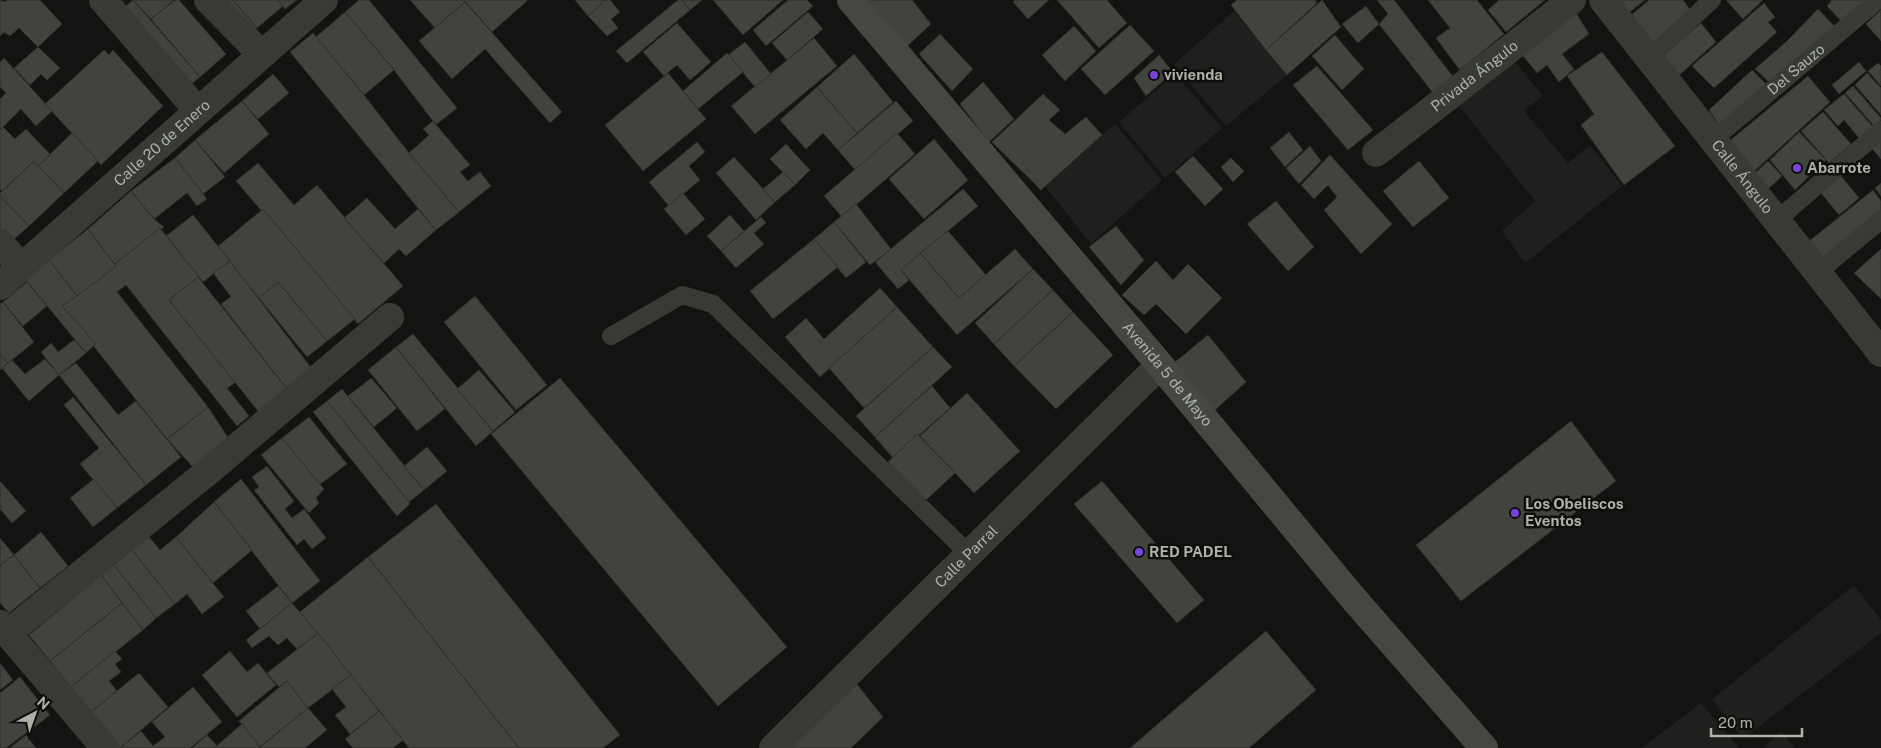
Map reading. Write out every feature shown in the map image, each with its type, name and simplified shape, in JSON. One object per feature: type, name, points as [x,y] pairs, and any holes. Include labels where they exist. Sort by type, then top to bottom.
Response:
[{"type":"main road","name":"Avenida 5 de Mayo","points":[[851,0],[1160,365],[1353,598],[1484,748]]},
{"type":"street","points":[[103,0],[198,111]]},
{"type":"street","points":[[208,0],[262,56]]},
{"type":"street","name":"Calle 20 de Enero","points":[[0,286],[324,0]]},
{"type":"street","name":"Privada Ángulo","points":[[1376,153],[1572,0]]},
{"type":"street","name":"Calle Ángulo","points":[[1603,0],[1881,353]]},
{"type":"street","points":[[0,243],[21,268]]},
{"type":"street","points":[[105,748],[4,629],[210,470],[390,318]]},
{"type":"street","name":"Calle Parral","points":[[773,748],[1160,365]]},
{"type":"lane","points":[[1649,58],[1712,0]]},
{"type":"lane","name":"Del Sauzo","points":[[1713,140],[1878,0]]},
{"type":"lane","points":[[1776,221],[1881,130]]},
{"type":"lane","points":[[1817,273],[1881,220]]},
{"type":"lane","points":[[611,336],[682,295],[713,304],[969,554]]},
{"type":"shaded area","points":[[1234,11],[1287,75],[1226,126],[1174,64]]},
{"type":"shaded area","points":[[1513,59],[1543,96],[1524,111],[1568,163],[1590,145],[1622,186],[1525,263],[1502,231],[1535,201],[1457,103]]},
{"type":"shaded area","points":[[1175,74],[1222,128],[1165,178],[1119,122]]},
{"type":"shaded area","points":[[1115,124],[1162,180],[1091,244],[1045,186]]},
{"type":"shaded area","points":[[1854,585],[1881,620],[1881,633],[1743,739],[1712,699]]},
{"type":"shaded area","points":[[1701,703],[1739,748],[1642,748]]},
{"type":"shaded area","points":[[1781,731],[1795,748],[1764,748]]},
{"type":"building","points":[[0,0],[5,2],[7,0],[40,0],[62,24],[38,47],[19,28],[10,36],[4,32],[0,36]]},
{"type":"building","points":[[133,0],[200,77],[175,97],[107,22]]},
{"type":"building","points":[[133,0],[174,0],[151,19]]},
{"type":"building","points":[[175,0],[179,0],[226,54],[200,77],[151,19]]},
{"type":"building","points":[[209,0],[233,0],[257,28],[246,38]]},
{"type":"building","points":[[233,0],[278,0],[283,6],[257,28]]},
{"type":"building","points":[[278,0],[297,0],[285,9]]},
{"type":"building","points":[[359,0],[369,0],[457,108],[437,124],[345,12]]},
{"type":"building","points":[[410,0],[464,0],[465,2],[435,28]]},
{"type":"building","points":[[464,0],[527,0],[527,1],[492,32]]},
{"type":"building","points":[[575,0],[607,0],[588,16]]},
{"type":"building","points":[[605,0],[610,0],[620,12],[611,19],[618,28],[607,36],[588,16]]},
{"type":"building","points":[[678,0],[682,0],[690,10],[627,63],[616,51]]},
{"type":"building","points":[[682,0],[702,0],[690,10]]},
{"type":"building","points":[[713,0],[783,0],[743,35]]},
{"type":"building","points":[[788,0],[807,0],[813,6],[766,46],[753,30]]},
{"type":"building","points":[[858,0],[912,0],[931,24],[901,52]]},
{"type":"building","points":[[1015,0],[1049,0],[1028,19],[1013,2]]},
{"type":"building","points":[[1057,0],[1107,0],[1127,23],[1099,48]]},
{"type":"building","points":[[1237,0],[1315,0],[1317,3],[1266,50],[1231,5]]},
{"type":"building","points":[[1322,0],[1341,27],[1287,75],[1266,50]]},
{"type":"building","points":[[1377,0],[1394,0],[1454,78],[1434,94],[1379,24],[1388,14]]},
{"type":"building","points":[[1428,0],[1477,0],[1504,34],[1460,70],[1436,38],[1450,28]]},
{"type":"building","points":[[1499,0],[1545,0],[1506,32],[1488,10]]},
{"type":"building","points":[[1615,0],[1645,0],[1627,14]]},
{"type":"building","points":[[1649,0],[1683,0],[1691,11],[1654,45],[1628,18]]},
{"type":"building","points":[[1726,0],[1763,0],[1743,19]]},
{"type":"building","points":[[1832,0],[1865,0],[1844,24],[1827,6]]},
{"type":"building","points":[[465,2],[562,112],[550,123],[485,49],[452,79],[419,41]]},
{"type":"building","points":[[1764,3],[1775,17],[1768,22],[1777,32],[1714,88],[1692,66]]},
{"type":"building","points":[[1366,6],[1379,24],[1358,43],[1342,24]]},
{"type":"building","points":[[1573,8],[1589,34],[1562,54],[1574,69],[1559,82],[1547,65],[1537,73],[1520,52]]},
{"type":"building","points":[[1818,9],[1838,30],[1773,86],[1755,69],[1787,41]]},
{"type":"building","points":[[1881,10],[1881,41],[1866,24]]},
{"type":"building","points":[[345,12],[394,70],[364,95],[316,37]]},
{"type":"building","points":[[808,12],[823,29],[787,60],[772,43]]},
{"type":"building","points":[[677,23],[711,62],[690,80],[677,65],[664,76],[643,52]]},
{"type":"building","points":[[1701,23],[1716,42],[1676,78],[1659,59]]},
{"type":"building","points":[[1130,25],[1154,51],[1105,95],[1081,69]]},
{"type":"building","points":[[1074,26],[1096,51],[1065,81],[1042,55]]},
{"type":"building","points":[[313,33],[459,212],[436,230],[290,52]]},
{"type":"building","points":[[940,34],[973,69],[952,91],[919,54]]},
{"type":"building","points":[[1335,35],[1364,69],[1342,90],[1312,56]]},
{"type":"building","points":[[814,38],[837,66],[755,134],[731,106]]},
{"type":"building","points":[[745,42],[771,74],[755,87],[728,55]]},
{"type":"building","points":[[38,47],[60,68],[47,80],[41,74],[30,85],[14,68]]},
{"type":"building","points":[[104,50],[109,55],[113,50],[163,106],[101,165],[45,104]]},
{"type":"building","points":[[1602,52],[1675,146],[1624,185],[1581,125],[1594,114],[1567,76]]},
{"type":"building","points":[[727,53],[743,72],[698,109],[683,91]]},
{"type":"building","points":[[854,54],[893,102],[857,133],[817,87]]},
{"type":"building","name":"vivienda","points":[[1159,55],[1173,72],[1146,96],[1134,78]]},
{"type":"building","points":[[4,58],[52,111],[36,126],[21,109],[0,130],[0,99],[6,93],[0,87],[0,62]]},
{"type":"building","points":[[1859,62],[1866,71],[1839,94],[1832,85]]},
{"type":"building","points":[[1878,63],[1881,66],[1881,86],[1868,71]]},
{"type":"building","points":[[1317,66],[1373,130],[1348,150],[1293,85]]},
{"type":"building","points":[[1752,70],[1770,88],[1722,129],[1709,110]]},
{"type":"building","points":[[668,73],[706,119],[643,171],[605,125]]},
{"type":"building","points":[[1867,73],[1881,88],[1881,115],[1855,85]]},
{"type":"building","points":[[273,74],[289,93],[258,119],[242,101]]},
{"type":"building","points":[[1808,76],[1830,102],[1750,175],[1727,143]]},
{"type":"building","points":[[983,82],[1014,119],[989,142],[960,104]]},
{"type":"building","points":[[1853,86],[1881,118],[1874,126],[1845,93]]},
{"type":"building","points":[[817,87],[857,133],[838,150],[823,133],[806,149],[780,120]]},
{"type":"building","points":[[1043,94],[1060,110],[1049,120],[1065,134],[1086,117],[1102,135],[1041,190],[992,142]]},
{"type":"building","points":[[1844,94],[1873,127],[1859,138],[1844,120],[1838,126],[1824,110]]},
{"type":"building","points":[[242,101],[269,134],[224,173],[195,140]]},
{"type":"building","points":[[896,101],[913,121],[855,170],[838,150]]},
{"type":"building","points":[[1823,112],[1851,144],[1829,163],[1801,131]]},
{"type":"building","points":[[433,121],[470,165],[460,172],[468,181],[480,172],[491,186],[459,212],[409,153],[429,135],[423,129]]},
{"type":"building","points":[[3,127],[15,139],[26,129],[50,154],[38,166],[34,161],[2,191],[0,189],[0,130]]},
{"type":"building","points":[[1289,132],[1303,150],[1285,167],[1270,148]]},
{"type":"building","name":"Abarrote","points":[[1799,132],[1826,160],[1795,190],[1770,160]]},
{"type":"building","points":[[72,133],[98,161],[64,193],[38,166]]},
{"type":"building","points":[[897,133],[915,154],[842,217],[824,196]]},
{"type":"building","points":[[1881,133],[1881,159],[1868,144]]},
{"type":"building","points":[[934,139],[968,180],[924,219],[889,179]]},
{"type":"building","points":[[195,140],[225,177],[203,194],[175,158]]},
{"type":"building","points":[[697,142],[705,152],[689,166],[700,180],[669,206],[649,182]]},
{"type":"building","points":[[786,144],[810,170],[795,185],[770,159]]},
{"type":"building","points":[[1310,146],[1321,161],[1299,184],[1286,168]]},
{"type":"building","points":[[1330,155],[1392,224],[1361,254],[1324,210],[1337,197],[1328,185],[1314,199],[1301,185]]},
{"type":"building","points":[[1193,156],[1223,189],[1205,206],[1175,172]]},
{"type":"building","points":[[734,157],[775,202],[756,220],[716,173]]},
{"type":"building","points":[[175,158],[207,199],[197,206],[187,193],[154,219],[131,191]]},
{"type":"building","points":[[1231,158],[1244,171],[1233,182],[1221,167]]},
{"type":"building","points":[[34,161],[64,193],[29,226],[0,196],[0,193]]},
{"type":"building","points":[[1419,161],[1449,198],[1413,227],[1383,191]]},
{"type":"building","points":[[1768,161],[1782,176],[1765,192],[1752,176]]},
{"type":"building","points":[[258,163],[294,205],[317,185],[403,286],[358,324],[236,181]]},
{"type":"building","points":[[1837,171],[1859,198],[1839,215],[1817,188]]},
{"type":"building","points":[[783,172],[795,185],[775,202],[763,189]]},
{"type":"building","points":[[1881,183],[1881,196],[1875,188]]},
{"type":"building","points":[[963,189],[978,206],[901,270],[909,280],[898,289],[875,262]]},
{"type":"building","points":[[1873,190],[1881,201],[1881,217],[1818,267],[1803,246]]},
{"type":"building","points":[[131,191],[154,219],[164,227],[116,266],[88,229]]},
{"type":"building","points":[[683,193],[705,219],[686,235],[664,209]]},
{"type":"building","points":[[0,196],[29,226],[6,246],[0,239]]},
{"type":"building","points":[[367,198],[395,229],[418,209],[436,230],[406,256],[399,249],[384,263],[344,218]]},
{"type":"building","points":[[1276,201],[1314,247],[1288,271],[1247,224]]},
{"type":"building","points":[[856,204],[891,249],[870,265],[834,222]]},
{"type":"building","points":[[263,209],[355,319],[327,341],[278,282],[259,298],[217,247]]},
{"type":"building","points":[[193,215],[230,261],[203,282],[166,236]]},
{"type":"building","points":[[730,215],[744,231],[721,251],[707,236]]},
{"type":"building","points":[[761,217],[766,223],[754,233],[764,244],[736,268],[721,251]]},
{"type":"building","points":[[834,222],[866,262],[846,278],[814,239]]},
{"type":"building","points":[[1116,226],[1144,260],[1121,285],[1089,247]]},
{"type":"building","points":[[160,228],[200,278],[169,300],[236,382],[227,388],[249,416],[237,426],[126,285],[117,292],[208,407],[167,439],[62,306]]},
{"type":"building","points":[[88,229],[116,266],[77,296],[49,260]]},
{"type":"building","points":[[948,231],[986,275],[959,298],[920,253]]},
{"type":"building","points":[[814,239],[838,267],[773,319],[750,291]]},
{"type":"building","points":[[1015,249],[1033,269],[957,335],[901,270],[920,253],[959,298]]},
{"type":"building","points":[[1881,249],[1881,299],[1854,273]]},
{"type":"building","points":[[49,260],[77,296],[62,306],[96,344],[86,353],[25,279]]},
{"type":"building","points":[[230,261],[312,369],[287,389],[221,304],[231,297],[213,273]]},
{"type":"building","points":[[1156,261],[1173,280],[1188,264],[1222,298],[1186,334],[1156,304],[1144,315],[1122,295]]},
{"type":"building","points":[[1033,269],[1053,290],[994,344],[975,323]]},
{"type":"building","points":[[198,277],[287,389],[258,411],[169,300]]},
{"type":"building","points":[[27,282],[47,306],[23,326],[3,302]]},
{"type":"building","points":[[278,282],[327,341],[307,357],[259,298]]},
{"type":"building","points":[[880,288],[897,307],[820,377],[785,337],[806,318],[824,339]]},
{"type":"building","points":[[1053,290],[1073,312],[1014,366],[994,344]]},
{"type":"building","points":[[475,296],[547,385],[516,410],[444,322]]},
{"type":"building","points":[[3,302],[34,342],[7,364],[0,355],[0,304]]},
{"type":"building","points":[[897,307],[933,347],[864,408],[829,368]]},
{"type":"building","points":[[1073,312],[1113,355],[1056,409],[1014,366]]},
{"type":"building","points":[[413,334],[493,431],[476,446],[396,347]]},
{"type":"building","points":[[1208,335],[1246,382],[1214,411],[1175,362]]},
{"type":"building","points":[[74,340],[86,353],[59,375],[41,352],[51,343],[58,352]]},
{"type":"building","points":[[396,347],[445,409],[417,431],[368,370]]},
{"type":"building","points":[[933,347],[952,367],[875,437],[856,416]]},
{"type":"building","points":[[0,354],[8,363],[0,370]]},
{"type":"building","points":[[45,359],[59,375],[29,401],[2,368],[12,360],[25,374]]},
{"type":"building","points":[[76,363],[118,415],[136,401],[181,457],[146,485],[59,375]]},
{"type":"building","points":[[479,370],[515,412],[493,431],[457,389]]},
{"type":"building","points":[[371,378],[397,408],[374,427],[348,396]]},
{"type":"building","points":[[560,378],[787,647],[718,706],[491,434]]},
{"type":"building","points":[[932,386],[950,408],[893,458],[875,437]]},
{"type":"building","points":[[342,389],[424,490],[409,502],[327,401]]},
{"type":"building","points":[[967,393],[1020,451],[974,493],[920,436]]},
{"type":"building","points":[[73,397],[146,485],[117,508],[80,464],[99,448],[64,405]]},
{"type":"building","points":[[327,401],[409,502],[410,504],[397,516],[313,412]]},
{"type":"building","points":[[208,407],[229,439],[193,467],[167,439]]},
{"type":"building","points":[[309,417],[347,464],[319,485],[282,438]]},
{"type":"building","name":"Los Obeliscos Eventos","points":[[1571,421],[1616,481],[1461,601],[1416,545]]},
{"type":"building","points":[[917,434],[955,473],[926,500],[888,462]]},
{"type":"building","points":[[282,438],[324,489],[316,498],[319,503],[309,513],[261,455]]},
{"type":"building","points":[[427,447],[447,471],[424,490],[404,466]]},
{"type":"building","points":[[267,466],[294,501],[285,509],[292,518],[304,509],[326,538],[312,549],[304,539],[297,545],[254,490],[259,487],[252,477]]},
{"type":"building","points":[[94,479],[117,508],[93,527],[70,498]]},
{"type":"building","points":[[241,479],[320,581],[292,603],[214,502]]},
{"type":"building","points":[[0,481],[26,511],[12,523],[0,509]]},
{"type":"building","name":"RED PADEL","points":[[1102,481],[1204,600],[1177,623],[1074,504]]},
{"type":"building","points":[[214,502],[252,550],[213,583],[176,537]]},
{"type":"building","points":[[436,504],[620,735],[603,748],[519,748],[368,557]]},
{"type":"building","points":[[41,532],[68,566],[40,588],[14,555]]},
{"type":"building","points":[[149,537],[160,550],[176,537],[224,597],[202,614],[187,594],[175,604],[132,550]]},
{"type":"building","points":[[0,538],[14,555],[0,565]]},
{"type":"building","points":[[132,550],[175,604],[156,618],[114,565]]},
{"type":"building","points":[[14,555],[40,588],[9,613],[0,603],[0,565]]},
{"type":"building","points":[[368,557],[519,748],[409,748],[300,612]]},
{"type":"building","points":[[114,565],[156,618],[143,630],[101,575]]},
{"type":"building","points":[[101,575],[122,603],[50,661],[29,635]]},
{"type":"building","points":[[278,586],[292,603],[260,629],[246,611]]},
{"type":"building","points":[[122,603],[143,630],[71,687],[50,661]]},
{"type":"building","points":[[292,603],[318,633],[297,649],[287,638],[278,645],[269,636],[252,648],[246,640]]},
{"type":"building","points":[[1266,631],[1316,690],[1249,748],[1130,748]]},
{"type":"building","points":[[318,633],[351,675],[308,708],[287,681],[279,687],[267,673]]},
{"type":"building","points":[[115,651],[122,659],[115,664],[121,672],[109,681],[117,691],[91,712],[71,687]]},
{"type":"building","points":[[230,651],[247,672],[258,663],[276,685],[237,717],[202,675]]},
{"type":"building","points":[[0,663],[13,680],[0,690]]},
{"type":"building","points":[[139,673],[168,707],[118,748],[91,712]]},
{"type":"building","points":[[351,675],[379,711],[350,734],[335,715],[346,707],[332,689]]},
{"type":"building","points":[[20,677],[50,715],[6,748],[0,748],[0,693]]},
{"type":"building","points":[[287,681],[308,708],[260,747],[239,721]]},
{"type":"building","points":[[856,683],[883,717],[851,748],[791,748]]},
{"type":"building","points":[[193,687],[222,722],[190,748],[120,748],[141,731],[153,746],[165,737],[152,722]]},
{"type":"building","points":[[308,708],[327,730],[305,748],[259,748]]},
{"type":"building","points":[[379,711],[403,740],[393,748],[353,748],[345,739]]},
{"type":"building","points":[[242,724],[259,748],[214,748]]},
{"type":"building","points":[[26,735],[36,748],[10,748]]},
{"type":"building","points":[[207,735],[217,746],[214,748],[192,748]]},
{"type":"place","name":"vivienda","points":[[1154,75]]},
{"type":"place","name":"Abarrote","points":[[1797,168]]},
{"type":"place","name":"Los Obeliscos Eventos","points":[[1515,513]]},
{"type":"place","name":"RED PADEL","points":[[1139,552]]}]
